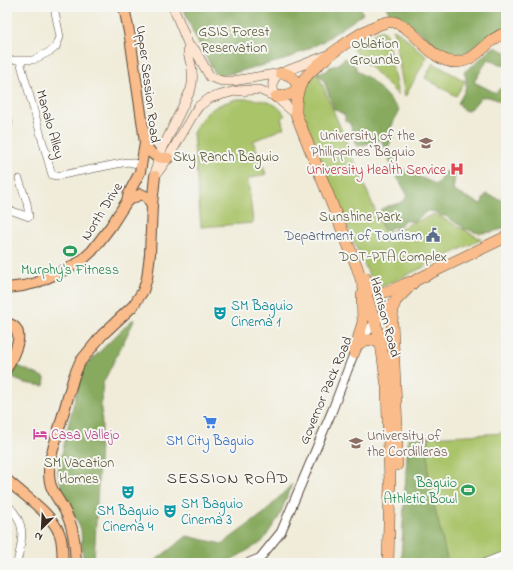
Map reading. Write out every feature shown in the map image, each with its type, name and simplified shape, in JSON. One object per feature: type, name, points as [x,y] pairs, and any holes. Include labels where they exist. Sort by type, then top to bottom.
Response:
[{"type":"highway","points":[[296,114],[296,100],[299,88],[306,76],[331,54],[360,34],[385,22],[396,23],[402,26],[418,37],[440,57],[456,62],[470,59],[496,37],[506,33]]},
{"type":"highway","points":[[281,73],[286,73],[291,76],[299,88]]},
{"type":"highway","points":[[276,96],[291,94],[299,88]]},
{"type":"highway","name":"Harrison Road","points":[[296,114],[357,267],[381,344],[387,387],[390,477],[388,563]]},
{"type":"highway","name":"Governor Pack Road","points":[[375,322],[416,280],[506,237]]},
{"type":"highway","points":[[351,251],[368,283],[375,291],[385,292],[416,280]]},
{"type":"highway","points":[[354,353],[362,326],[363,301],[357,267]]},
{"type":"highway","name":"Harrison Road","points":[[395,563],[397,435],[392,313],[396,300]]},
{"type":"highway","points":[[362,326],[375,322],[384,325],[392,334]]},
{"type":"highway","points":[[360,343],[366,340],[373,340],[381,344]]},
{"type":"main road","name":"Upper Session Road","points":[[124,7],[130,37],[145,143],[142,166]]},
{"type":"main road","points":[[173,7],[189,46],[195,50],[208,74],[215,79],[222,81],[233,81],[281,73],[331,54]]},
{"type":"main road","points":[[76,563],[74,537],[69,519],[49,483],[48,473],[50,460],[74,376],[80,362],[102,335],[132,306],[143,291],[147,278],[150,254],[155,176],[193,83],[192,67],[187,50],[189,46]]},
{"type":"main road","points":[[276,96],[273,90],[273,81],[274,78],[281,73]]},
{"type":"main road","points":[[215,79],[218,95]]},
{"type":"main road","points":[[163,158],[199,106],[206,100],[218,95],[235,91],[260,90],[276,96],[296,114]]},
{"type":"main road","points":[[189,94],[206,100]]},
{"type":"main road","points":[[145,143],[151,153],[163,158]]},
{"type":"main road","name":"North Drive","points":[[7,288],[36,283],[76,265],[92,251],[127,201],[129,193],[136,182],[142,166]]},
{"type":"main road","points":[[127,201],[141,194],[147,198],[152,205]]},
{"type":"main road","points":[[7,323],[10,323],[18,333],[19,341],[7,368]]},
{"type":"main road","points":[[7,480],[57,527],[61,537],[63,563]]},
{"type":"street","points":[[7,60],[33,60],[51,51],[59,42],[60,32],[54,7]]},
{"type":"street","name":"Manalo Alley","points":[[20,61],[52,175],[58,176],[128,162],[142,166]]},
{"type":"street","points":[[7,209],[29,216],[27,203],[19,178]]},
{"type":"street","name":"Governor Pack Road","points":[[248,563],[260,558],[281,532],[332,411],[354,353],[375,322]]},
{"type":"street","points":[[7,504],[18,516],[21,524],[22,535],[17,563]]},
{"type":"street","points":[[483,563],[506,554]]},
{"type":"green space","name":"GSIS Forest Reservation","points":[[183,7],[360,7],[363,14],[322,42],[284,60],[221,76],[215,74],[193,32]]},
{"type":"green space","points":[[386,7],[504,7],[506,31],[484,41],[462,55],[452,56],[441,52],[429,42],[421,32],[390,15]]},
{"type":"green space","name":"Oblation Grounds","points":[[393,29],[399,32],[427,57],[405,97]]},
{"type":"green space","name":"Oblation Grounds","points":[[380,30],[386,33],[398,95],[352,49]]},
{"type":"green space","points":[[495,47],[506,52],[506,66],[488,59],[474,82],[496,93],[500,88],[506,90],[506,107],[495,99],[481,97],[471,109],[465,111],[458,103],[466,88],[464,72],[475,64],[490,49]]},
{"type":"green space","points":[[345,58],[356,66],[359,73],[375,83],[399,110],[390,130],[395,133],[387,149],[395,156],[394,165],[435,185],[440,180],[444,172],[450,171],[455,175],[453,191],[481,204],[486,194],[505,201],[506,200],[506,227],[493,232],[478,233],[464,229],[446,216],[441,216],[436,212],[427,211],[414,222],[404,220],[399,226],[395,228],[391,227],[387,233],[382,226],[380,210],[400,203],[406,198],[407,194],[394,172],[381,139],[360,146],[356,145],[350,123],[345,121],[345,115],[334,109],[324,81],[317,72],[325,72],[330,67],[337,65]]},
{"type":"green space","points":[[433,63],[465,81],[456,96],[425,78]]},
{"type":"green space","points":[[317,72],[385,234],[435,214],[482,239],[384,286],[373,283],[356,247],[300,109],[304,85]]},
{"type":"green space","name":"Sky Ranch Baguio","points":[[237,99],[264,101],[276,106],[285,116],[281,118],[284,128],[253,141],[266,174],[248,179],[253,223],[201,227],[193,133],[201,120],[210,110]]},
{"type":"green space","name":"SM Vacation Homes","points":[[133,319],[134,321],[103,383],[101,403],[101,437],[96,436],[95,444],[100,444],[94,563],[83,563],[81,529],[61,485],[58,471],[79,382],[85,366]]},
{"type":"green space","points":[[16,365],[45,378],[44,386],[24,383],[10,377]]},
{"type":"green space","name":"Baguio Athletic Bowl","points":[[506,433],[506,563],[401,563],[408,438]]},
{"type":"green space","points":[[429,437],[428,479],[448,563],[401,563],[408,438]]},
{"type":"green space","points":[[292,484],[279,517],[262,542],[229,561],[213,563],[152,563],[187,536],[222,544],[263,514]]},
{"type":"place","name":"University of the Philippines Baguio","points":[[426,143]]},
{"type":"place","name":"University Health Service","points":[[457,169]]},
{"type":"place","name":"Department of Tourism","points":[[433,235]]},
{"type":"place","name":"Murphy's Fitness","points":[[70,251]]},
{"type":"place","name":"SM Baguio Cinema 1","points":[[220,313]]},
{"type":"place","name":"SM City Baguio","points":[[210,422]]},
{"type":"place","name":"Casa Vallejo","points":[[40,434]]},
{"type":"place","name":"University of the Cordilleras","points":[[356,443]]},
{"type":"place","name":"Baguio Athletic Bowl","points":[[468,490]]},
{"type":"place","name":"SM Baguio Cinema 4","points":[[128,492]]},
{"type":"place","name":"SM Baguio Cinema 3","points":[[170,511]]},
{"type":"district","name":"SESSION ROAD","points":[[228,477]]},
{"type":"park label","name":"Sunshine Park","points":[[360,216]]},
{"type":"park label","name":"DOT-PTA Complex","points":[[393,256]]}]
